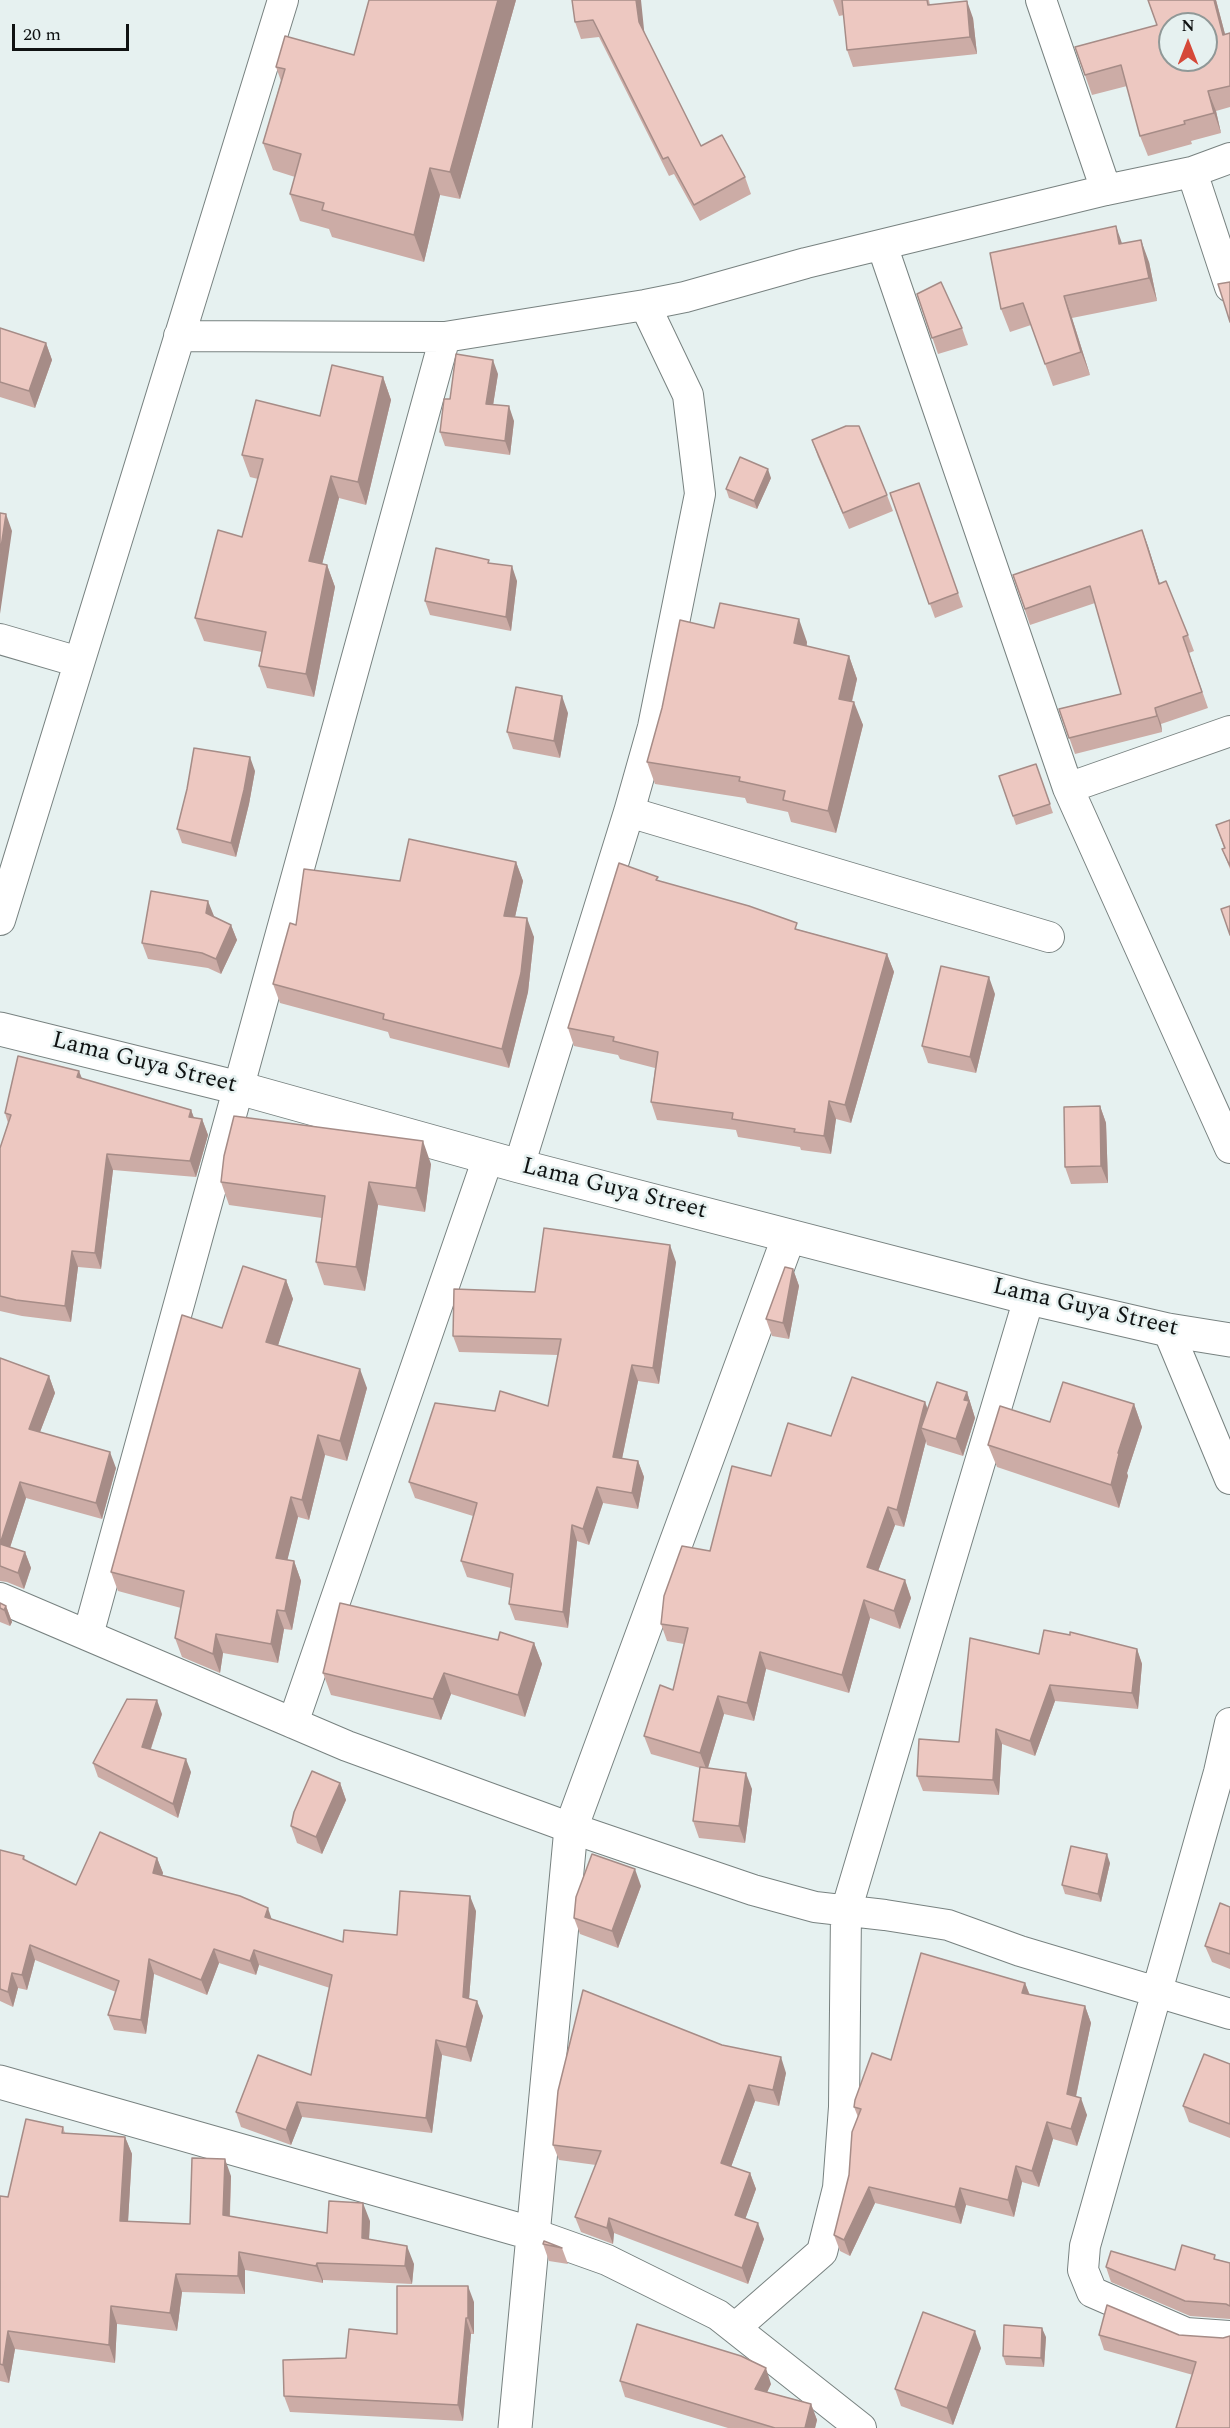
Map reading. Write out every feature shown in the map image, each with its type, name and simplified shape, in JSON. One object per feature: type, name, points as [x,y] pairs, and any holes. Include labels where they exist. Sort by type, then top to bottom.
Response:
[{"type":"street","points":[[0,921],[283,0]]},
{"type":"street","points":[[1041,0],[1106,190]]},
{"type":"street","points":[[180,336],[445,337],[645,305],[686,297],[806,263],[1106,190],[1191,172],[1230,158]]},
{"type":"street","points":[[1191,172],[1230,287]]},
{"type":"street","points":[[882,246],[1068,788],[1230,1148]]},
{"type":"street","points":[[519,1166],[629,812],[653,727],[700,494],[688,395],[645,305]]},
{"type":"street","points":[[88,1635],[445,337]]},
{"type":"street","points":[[0,639],[80,662]]},
{"type":"street","points":[[1068,788],[1230,731]]},
{"type":"street","points":[[629,812],[1049,937]]},
{"type":"street","name":"Lama Guya Street","points":[[0,1029],[239,1088],[488,1158],[1029,1298],[1168,1330],[1230,1341]]},
{"type":"street","points":[[293,1723],[488,1158]]},
{"type":"street","points":[[514,2428],[571,1828],[789,1236]]},
{"type":"street","points":[[735,2328],[822,2252],[838,2188],[844,2107],[846,1911],[1029,1298]]},
{"type":"street","points":[[1168,1330],[1230,1479]]},
{"type":"street","points":[[0,1598],[347,1746],[571,1828],[753,1890],[815,1907],[948,1926],[1020,1952],[1230,2014]]},
{"type":"street","points":[[1230,1723],[1085,2246],[1083,2270],[1092,2292],[1186,2333],[1230,2336]]},
{"type":"street","points":[[0,2082],[534,2234],[607,2260],[718,2315],[861,2428]]},
{"type":"building","points":[[369,0],[498,0],[450,172],[430,168],[414,235],[322,210],[324,203],[290,194],[301,154],[263,143],[285,69],[276,67],[285,36],[354,55]]},
{"type":"building","points":[[572,0],[636,0],[639,22],[701,146],[722,135],[745,177],[694,205],[668,157],[663,159],[593,20],[575,22]]},
{"type":"building","points":[[842,0],[927,0],[928,5],[967,1],[970,37],[847,50]]},
{"type":"building","points":[[1148,0],[1214,0],[1217,12],[1158,12],[1158,72],[1218,72],[1218,16],[1223,35],[1230,33],[1230,86],[1208,91],[1214,113],[1184,121],[1185,124],[1140,136],[1121,65],[1085,75],[1075,47],[1157,25]]},
{"type":"building","points":[[1116,226],[1119,244],[1141,240],[1149,278],[1064,296],[1081,352],[1045,364],[1023,303],[1001,309],[990,253]]},
{"type":"building","points":[[941,282],[962,328],[932,338],[917,294]]},
{"type":"building","points":[[1230,282],[1230,322],[1218,284]]},
{"type":"building","points":[[0,328],[46,343],[29,391],[0,382]]},
{"type":"building","points":[[456,354],[493,360],[486,404],[509,406],[505,441],[440,432],[444,399],[450,399]]},
{"type":"building","points":[[332,365],[383,377],[358,482],[331,476],[309,561],[327,565],[306,674],[259,666],[266,632],[195,618],[218,530],[242,537],[263,459],[242,455],[256,400],[320,416]]},
{"type":"building","points":[[846,426],[859,426],[887,495],[843,513],[812,440]]},
{"type":"building","points":[[740,457],[768,469],[754,501],[726,489]]},
{"type":"building","points":[[919,483],[958,593],[929,604],[890,493]]},
{"type":"building","points":[[0,513],[6,514],[0,554]]},
{"type":"building","points":[[1142,530],[1159,584],[1166,581],[1188,635],[1183,637],[1202,692],[1155,708],[1157,716],[1069,738],[1059,709],[1121,694],[1090,586],[1025,609],[1013,575]]},
{"type":"building","points":[[436,548],[489,560],[488,563],[512,566],[506,617],[425,601]]},
{"type":"building","points":[[720,603],[799,619],[794,643],[849,656],[839,699],[854,702],[828,811],[783,800],[785,791],[739,781],[740,777],[647,762],[662,708],[680,620],[714,628]]},
{"type":"building","points":[[516,687],[562,696],[554,741],[507,732]]},
{"type":"building","points":[[194,748],[250,757],[231,843],[177,829]]},
{"type":"building","points":[[1036,764],[1050,804],[1013,816],[999,776]]},
{"type":"building","points":[[1230,820],[1230,866],[1222,849],[1225,848],[1216,825]]},
{"type":"building","points":[[409,839],[516,862],[504,916],[527,918],[521,973],[502,1049],[383,1019],[384,1014],[273,984],[290,923],[296,925],[304,869],[400,881]]},
{"type":"building","points":[[619,863],[658,877],[656,880],[749,906],[797,923],[795,929],[887,954],[845,1105],[829,1101],[824,1136],[732,1119],[733,1113],[651,1102],[658,1052],[613,1041],[614,1037],[568,1028]]},
{"type":"building","points":[[151,891],[208,901],[206,913],[231,925],[216,959],[202,953],[142,943]]},
{"type":"building","points":[[1230,906],[1230,935],[1221,909]]},
{"type":"building","points":[[941,966],[989,977],[970,1057],[922,1046]]},
{"type":"building","points":[[18,1056],[79,1071],[77,1077],[191,1110],[189,1117],[202,1119],[190,1161],[107,1154],[95,1253],[72,1251],[65,1306],[0,1296],[0,1148],[11,1115],[5,1113]]},
{"type":"building","points":[[1100,1106],[1101,1166],[1065,1167],[1064,1107]]},
{"type":"building","points":[[234,1116],[423,1141],[416,1188],[369,1182],[356,1267],[316,1262],[325,1196],[221,1182],[224,1156]]},
{"type":"building","points":[[544,1228],[670,1245],[653,1368],[632,1365],[613,1457],[638,1461],[632,1493],[597,1487],[583,1529],[572,1525],[563,1612],[509,1604],[513,1574],[461,1561],[477,1503],[409,1482],[435,1403],[495,1411],[500,1391],[548,1406],[561,1339],[453,1336],[454,1289],[535,1292]]},
{"type":"building","points":[[243,1266],[286,1280],[266,1342],[360,1369],[340,1441],[318,1435],[302,1500],[291,1497],[276,1558],[294,1561],[285,1611],[277,1610],[271,1644],[216,1634],[213,1654],[175,1638],[184,1591],[111,1572],[182,1315],[222,1328]]},
{"type":"building","points":[[785,1267],[793,1269],[783,1323],[766,1319]]},
{"type":"building","points":[[0,1358],[49,1376],[29,1429],[110,1452],[96,1503],[20,1482],[0,1544]]},
{"type":"building","points":[[852,1377],[925,1402],[897,1510],[888,1507],[867,1567],[905,1580],[894,1611],[864,1600],[842,1675],[760,1652],[747,1703],[718,1696],[700,1753],[644,1736],[660,1685],[673,1690],[688,1628],[661,1624],[664,1596],[682,1546],[710,1551],[732,1466],[771,1476],[788,1423],[831,1436]]},
{"type":"building","points":[[937,1382],[967,1392],[964,1400],[969,1401],[956,1439],[921,1428]]},
{"type":"building","points":[[1063,1382],[1134,1404],[1118,1453],[1111,1485],[988,1445],[1000,1406],[1050,1422]]},
{"type":"building","points":[[0,1544],[25,1552],[18,1573],[0,1566]]},
{"type":"building","points":[[0,1603],[6,1606],[4,1610],[0,1608]]},
{"type":"building","points":[[340,1603],[498,1640],[500,1632],[534,1643],[518,1695],[444,1673],[433,1699],[323,1673]]},
{"type":"building","points":[[1044,1630],[1070,1635],[1070,1632],[1137,1649],[1132,1693],[1050,1685],[1030,1741],[996,1729],[993,1780],[917,1776],[919,1739],[959,1742],[970,1638],[1039,1654]]},
{"type":"building","points":[[127,1699],[157,1700],[142,1747],[186,1759],[173,1804],[93,1763]]},
{"type":"building","points":[[700,1767],[746,1773],[739,1826],[693,1821]]},
{"type":"building","points":[[312,1771],[340,1783],[316,1837],[291,1826],[294,1812]]},
{"type":"building","points":[[100,1832],[157,1858],[153,1873],[240,1896],[268,1908],[265,1917],[343,1942],[344,1930],[397,1935],[400,1891],[470,1896],[463,1997],[477,2001],[466,2047],[436,2040],[426,2118],[297,2102],[286,2130],[236,2112],[258,2055],[311,2075],[332,1975],[254,1950],[250,1961],[214,1949],[201,1980],[149,1959],[141,2020],[108,2015],[119,1981],[30,1945],[22,1975],[12,1973],[8,1992],[0,1989],[0,1850],[24,1856],[23,1859],[76,1885]]},
{"type":"building","points":[[1071,1846],[1107,1854],[1098,1894],[1062,1885]]},
{"type":"building","points":[[592,1854],[635,1869],[612,1931],[574,1918],[576,1897]]},
{"type":"building","points":[[1220,1903],[1230,1907],[1230,1954],[1205,1946]]},
{"type":"building","points":[[921,1953],[1025,1983],[1022,1993],[1085,2006],[1067,2094],[1081,2098],[1071,2129],[1047,2122],[1032,2171],[1016,2166],[1008,2200],[960,2188],[955,2207],[869,2187],[844,2240],[834,2235],[849,2175],[852,2132],[861,2109],[854,2107],[855,2100],[872,2053],[891,2060]]},
{"type":"building","points":[[583,1990],[722,2045],[781,2057],[773,2090],[749,2085],[721,2163],[750,2173],[735,2215],[758,2223],[742,2268],[609,2218],[607,2228],[575,2217],[601,2151],[553,2145],[558,2091]]},
{"type":"building","points":[[1204,2054],[1230,2064],[1230,2124],[1183,2106]]},
{"type":"building","points":[[26,2119],[63,2127],[62,2133],[125,2137],[120,2221],[190,2224],[192,2158],[225,2159],[223,2215],[327,2233],[329,2201],[363,2203],[362,2238],[407,2246],[405,2266],[317,2263],[316,2266],[239,2252],[238,2276],[176,2274],[170,2313],[111,2306],[109,2345],[8,2331],[3,2365],[0,2364],[0,2196],[8,2197]]},
{"type":"building","points":[[544,2241],[562,2248],[543,2244]]},
{"type":"building","points":[[1182,2245],[1215,2255],[1214,2259],[1230,2263],[1230,2306],[1185,2301],[1106,2267],[1111,2251],[1175,2270]]},
{"type":"building","points":[[397,2286],[468,2286],[468,2318],[466,2318],[458,2405],[284,2396],[283,2360],[346,2358],[349,2329],[397,2334]]},
{"type":"building","points":[[1107,2305],[1179,2335],[1223,2338],[1230,2336],[1230,2428],[1176,2428],[1196,2362],[1099,2335]]},
{"type":"building","points":[[923,2312],[975,2331],[947,2408],[895,2389]]},
{"type":"building","points":[[637,2324],[741,2356],[766,2368],[755,2389],[811,2404],[805,2428],[775,2428],[620,2381]]},
{"type":"building","points":[[1004,2325],[1042,2328],[1041,2358],[1003,2356]]}]
